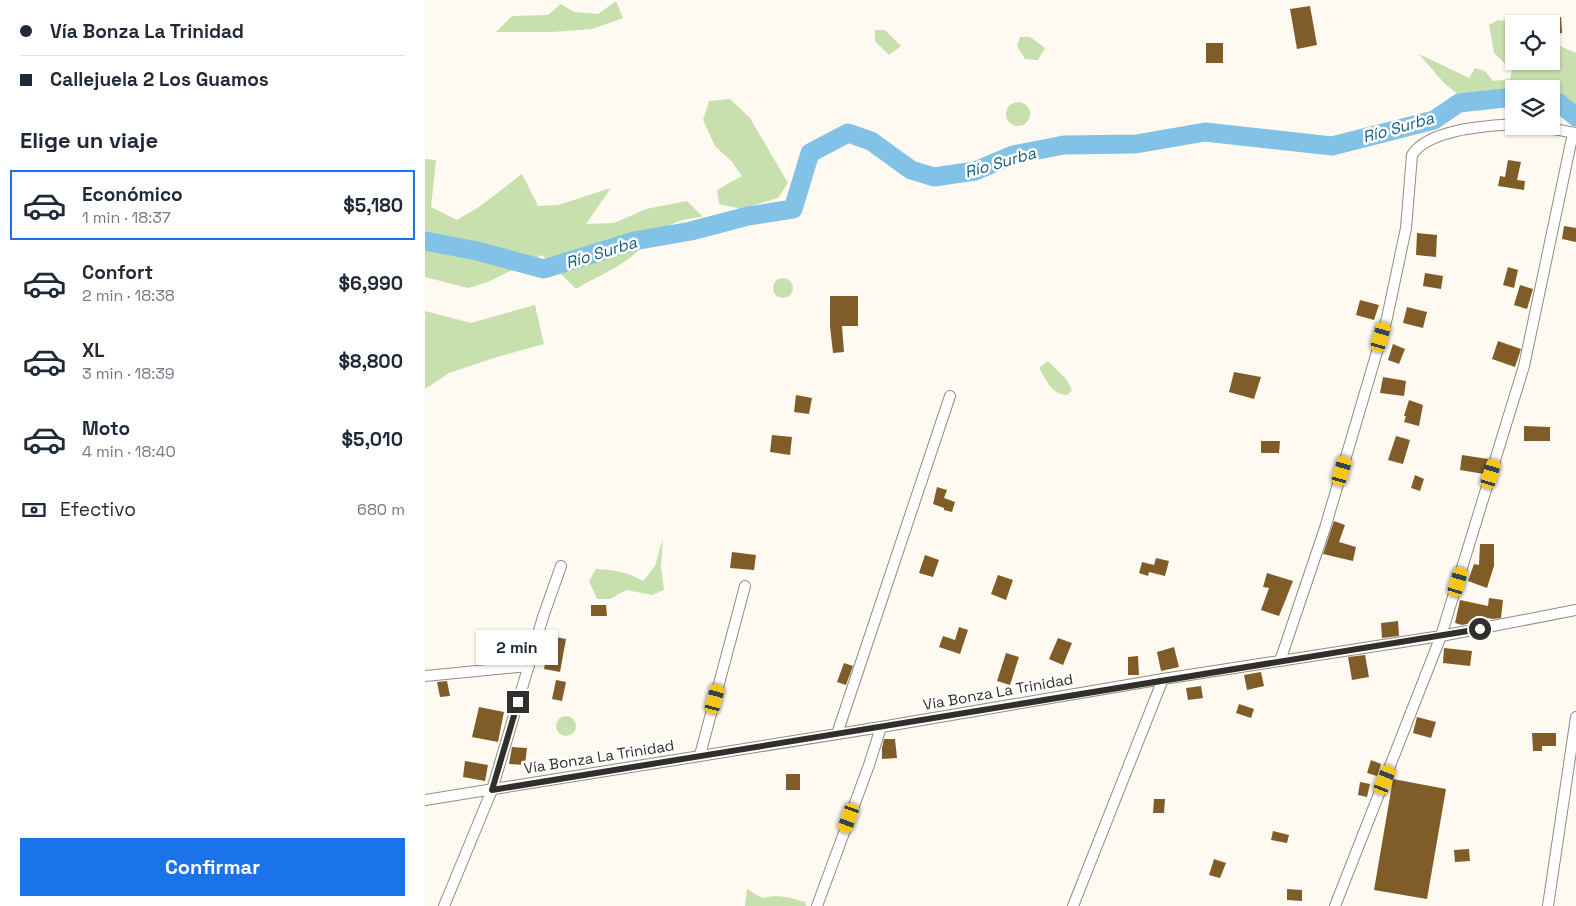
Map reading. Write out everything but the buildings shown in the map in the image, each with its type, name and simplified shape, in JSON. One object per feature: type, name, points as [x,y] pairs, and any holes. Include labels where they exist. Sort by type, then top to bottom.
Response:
[{"type":"street","points":[[1279,661],[1325,528],[1387,318],[1406,228],[1413,155],[1417,148],[1430,138],[1505,125]]},
{"type":"street","points":[[1335,906],[1441,636],[1524,366],[1574,133],[1560,130]]},
{"type":"street","points":[[837,734],[951,396]]},
{"type":"street","points":[[444,906],[492,790],[543,617],[561,566]]},
{"type":"street","points":[[700,755],[745,586]]},
{"type":"street","name":"Vía Bonza La Trinidad","points":[[425,800],[881,727],[1163,679],[1441,636],[1576,610]]},
{"type":"street","points":[[425,676],[529,666]]},
{"type":"street","points":[[1073,906],[1163,679]]},
{"type":"street","points":[[1548,906],[1576,717]]},
{"type":"street","points":[[817,906],[881,727]]},
{"type":"green space","points":[[616,1],[623,18],[592,29],[553,32],[496,32],[512,16],[548,15],[561,4],[574,12],[598,14]]},
{"type":"green space","points":[[1498,20],[1505,21],[1505,63],[1494,53],[1489,25]]},
{"type":"green space","points":[[875,30],[885,30],[901,46],[889,55],[875,41]]},
{"type":"green space","points":[[1020,37],[1030,37],[1045,48],[1038,60],[1025,59],[1017,46]]},
{"type":"green space","points":[[1560,46],[1576,53],[1576,110],[1560,104],[1560,80],[1505,80],[1505,91],[1488,90],[1460,96],[1444,83],[1419,54],[1469,78],[1475,68],[1485,71],[1493,81],[1510,79],[1512,70],[1560,70]]},
{"type":"green space","points":[[730,99],[750,118],[788,183],[778,198],[741,209],[719,204],[717,190],[742,176],[732,162],[715,146],[703,120],[709,101]]},
{"type":"green space","points":[[1018,102],[1026,106],[1030,114],[1026,122],[1018,126],[1010,122],[1006,114],[1010,106]]},
{"type":"green space","points":[[425,159],[436,160],[431,207],[457,220],[479,207],[522,174],[538,206],[558,205],[611,188],[586,224],[614,223],[646,209],[687,201],[703,217],[678,221],[669,226],[627,260],[576,289],[542,255],[488,282],[468,288],[425,277]]},
{"type":"green space","points":[[783,278],[790,281],[793,288],[790,295],[783,298],[776,295],[773,288],[776,281]]},
{"type":"green space","points":[[535,305],[544,344],[449,373],[425,389],[425,311],[471,323]]},
{"type":"green space","points":[[1048,361],[1066,379],[1072,390],[1067,395],[1053,389],[1039,368]]},
{"type":"green space","points":[[663,538],[661,567],[664,590],[652,595],[626,590],[610,599],[597,599],[589,581],[596,569],[632,575],[643,581],[655,566]]},
{"type":"green space","points":[[562,716],[570,716],[576,722],[576,730],[570,736],[562,736],[556,730],[556,722]]},
{"type":"green space","points":[[747,889],[762,898],[773,896],[789,897],[805,902],[806,906],[745,906]]},
{"type":"waterway","name":"Río Surba","points":[[425,241],[477,251],[544,269],[634,241],[691,231],[748,216],[793,209],[810,153],[848,133],[871,141],[911,170],[934,177],[975,171],[1013,155],[1064,145],[1136,144],[1205,132],[1332,146],[1434,120],[1459,103],[1505,98]]},
{"type":"waterway","name":"Río Surba","points":[[1560,104],[1576,117]]},
{"type":"route","points":[[518,702],[492,790],[1163,679],[1480,629]]}]
